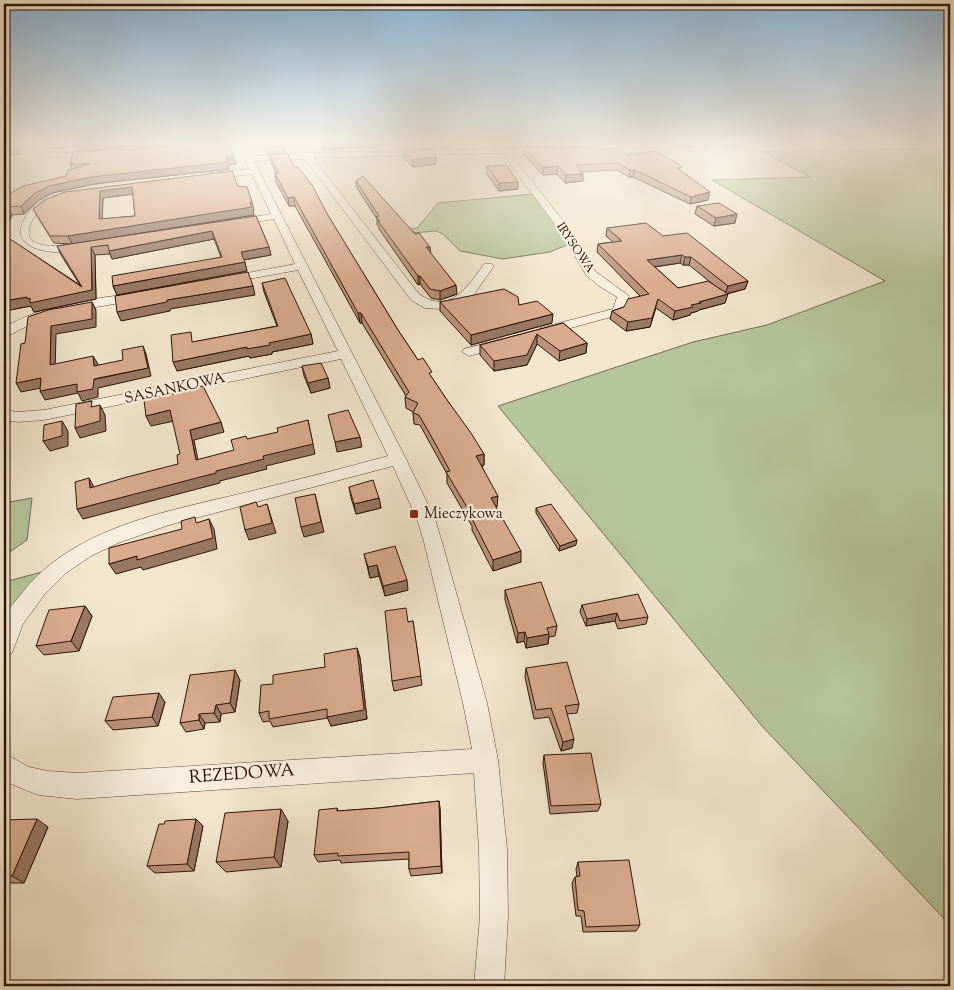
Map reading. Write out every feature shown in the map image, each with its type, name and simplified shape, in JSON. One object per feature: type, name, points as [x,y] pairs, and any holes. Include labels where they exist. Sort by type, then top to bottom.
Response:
[{"type":"street","points":[[264,190],[398,460],[426,519],[436,551],[475,703],[486,760],[493,849],[494,906],[489,986]]},
{"type":"street","points":[[333,190],[415,297],[425,304],[441,304],[466,296],[488,266]]},
{"type":"street","name":"IRYSOWA","points":[[534,334],[618,311],[623,296],[603,284],[590,273],[567,233],[535,190]]},
{"type":"street","points":[[63,195],[41,204],[28,218],[24,229],[27,240],[33,245],[48,249],[89,247]]},
{"type":"street","points":[[223,225],[276,216]]},
{"type":"street","points":[[218,282],[301,266]]},
{"type":"street","points":[[4,334],[31,319],[50,313],[150,294]]},
{"type":"street","points":[[469,352],[516,339]]},
{"type":"street","name":"SASANKOWA","points":[[4,415],[18,417],[44,415],[345,354]]},
{"type":"street","points":[[4,646],[16,617],[38,588],[58,569],[98,543],[143,525],[398,460]]},
{"type":"street","name":"REZEDOWA","points":[[4,765],[10,771],[35,782],[48,785],[77,786],[486,760]]},
{"type":"green space","points":[[729,190],[950,190],[950,925],[762,726],[498,406],[693,342],[767,325],[885,281]]},
{"type":"green space","points":[[533,194],[569,244],[550,252],[503,259],[460,251],[443,234],[436,231],[399,234],[399,231],[417,228],[438,203]]},
{"type":"green space","points":[[32,498],[27,540],[4,556],[4,503]]},
{"type":"green space","points":[[42,572],[11,608],[4,621],[4,582]]},
{"type":"building","points":[[16,190],[41,190],[21,206],[8,207],[4,217],[4,197]]},
{"type":"building","points":[[106,190],[100,191],[99,219],[135,216],[132,190],[248,190],[252,207],[68,236],[50,236],[33,209],[45,200],[65,192]]},
{"type":"building","points":[[284,190],[315,190],[398,330],[418,360],[423,358],[432,372],[429,373],[484,454],[476,456],[498,496],[491,498],[521,551],[493,560],[472,519],[474,519],[446,472],[450,471],[435,443],[419,415],[413,413],[418,403],[405,397],[409,392],[361,313],[358,313],[294,197],[288,198]]},
{"type":"building","points":[[362,190],[376,190],[415,234],[419,233],[430,247],[426,247],[456,285],[440,291],[430,289],[418,276],[378,221],[380,221],[376,217],[379,216]]},
{"type":"building","points":[[677,190],[708,190],[710,192],[691,197]]},
{"type":"building","points":[[719,203],[737,214],[716,218],[697,206]]},
{"type":"building","points":[[256,216],[269,247],[241,252],[245,262],[113,286],[112,276],[222,257],[212,231],[109,251],[108,245],[91,247],[92,290],[30,303],[30,298],[27,299],[27,297],[4,301],[4,235],[82,287],[57,246]]},
{"type":"building","points":[[646,223],[663,236],[687,233],[748,281],[728,286],[691,257],[682,255],[647,260],[678,288],[708,281],[728,294],[691,305],[693,307],[675,311],[658,299],[652,318],[628,322],[612,311],[624,307],[628,299],[649,294],[598,244],[622,241],[607,228]]},
{"type":"building","points":[[248,272],[253,286],[167,300],[167,302],[117,312],[115,296]]},
{"type":"building","points":[[285,278],[311,334],[269,343],[270,345],[247,349],[247,347],[173,362],[171,335],[191,332],[192,342],[278,326],[262,283]]},
{"type":"building","points":[[504,289],[518,297],[519,305],[537,301],[553,314],[471,335],[440,302]]},
{"type":"building","points":[[92,302],[92,319],[51,326],[50,365],[93,356],[94,366],[123,360],[122,350],[143,346],[148,368],[94,379],[93,389],[77,392],[77,384],[40,391],[41,378],[16,383],[21,344],[25,343],[28,317],[48,310]]},
{"type":"building","points":[[563,323],[587,343],[560,351],[537,334],[527,355],[494,361],[480,345]]},
{"type":"building","points":[[321,363],[328,378],[308,383],[302,366]]},
{"type":"building","points":[[203,386],[221,422],[190,430],[196,460],[234,450],[231,440],[246,436],[247,439],[278,432],[277,428],[308,420],[313,444],[263,456],[264,459],[216,471],[216,473],[77,509],[75,482],[89,478],[90,488],[178,464],[177,455],[180,454],[170,410],[146,416],[144,400],[177,393],[177,390]]},
{"type":"building","points":[[92,401],[91,407],[100,405],[100,421],[75,428],[76,404]]},
{"type":"building","points":[[348,410],[360,437],[335,442],[328,415]]},
{"type":"building","points":[[62,421],[62,436],[43,441],[44,425]]},
{"type":"building","points":[[373,480],[379,498],[354,504],[349,487]]},
{"type":"building","points":[[315,494],[321,522],[301,527],[295,498]]},
{"type":"building","points":[[256,502],[258,507],[267,504],[272,523],[245,530],[240,507]]},
{"type":"building","points":[[551,504],[577,540],[560,546],[536,508]]},
{"type":"building","points":[[195,517],[196,523],[209,519],[213,538],[137,560],[137,556],[109,564],[109,548],[182,529],[181,521]]},
{"type":"building","points":[[395,546],[407,580],[383,586],[377,565],[368,567],[364,554]]},
{"type":"building","points":[[541,582],[557,626],[547,628],[549,634],[527,638],[525,632],[518,633],[505,590]]},
{"type":"building","points":[[638,594],[648,617],[620,621],[617,613],[587,619],[582,605]]},
{"type":"building","points":[[85,606],[71,641],[36,646],[49,610]]},
{"type":"building","points":[[406,608],[408,622],[413,621],[421,676],[392,681],[385,611]]},
{"type":"building","points":[[357,648],[364,710],[327,717],[327,709],[269,719],[269,711],[259,713],[261,685],[273,684],[273,675],[325,667],[324,654]]},
{"type":"building","points":[[567,662],[579,704],[565,706],[574,739],[563,742],[551,708],[536,710],[526,668]]},
{"type":"building","points":[[235,670],[230,703],[216,705],[214,713],[199,714],[199,720],[180,723],[190,675]]},
{"type":"building","points":[[159,693],[152,717],[105,721],[113,697]]},
{"type":"building","points":[[591,753],[601,804],[551,806],[544,755]]},
{"type":"building","points":[[439,801],[441,866],[409,869],[409,852],[338,856],[338,853],[314,855],[319,810],[337,808],[337,811],[379,808]]},
{"type":"building","points":[[281,809],[274,857],[216,862],[225,813]]},
{"type":"building","points":[[37,819],[12,876],[4,876],[4,820]]},
{"type":"building","points":[[196,819],[187,864],[147,866],[159,824],[164,824],[165,821]]},
{"type":"building","points":[[629,860],[640,925],[586,927],[584,911],[578,910],[575,877],[580,876],[578,862]]},
{"type":"place","name":"Mieczykowa","points":[[414,514]]}]
